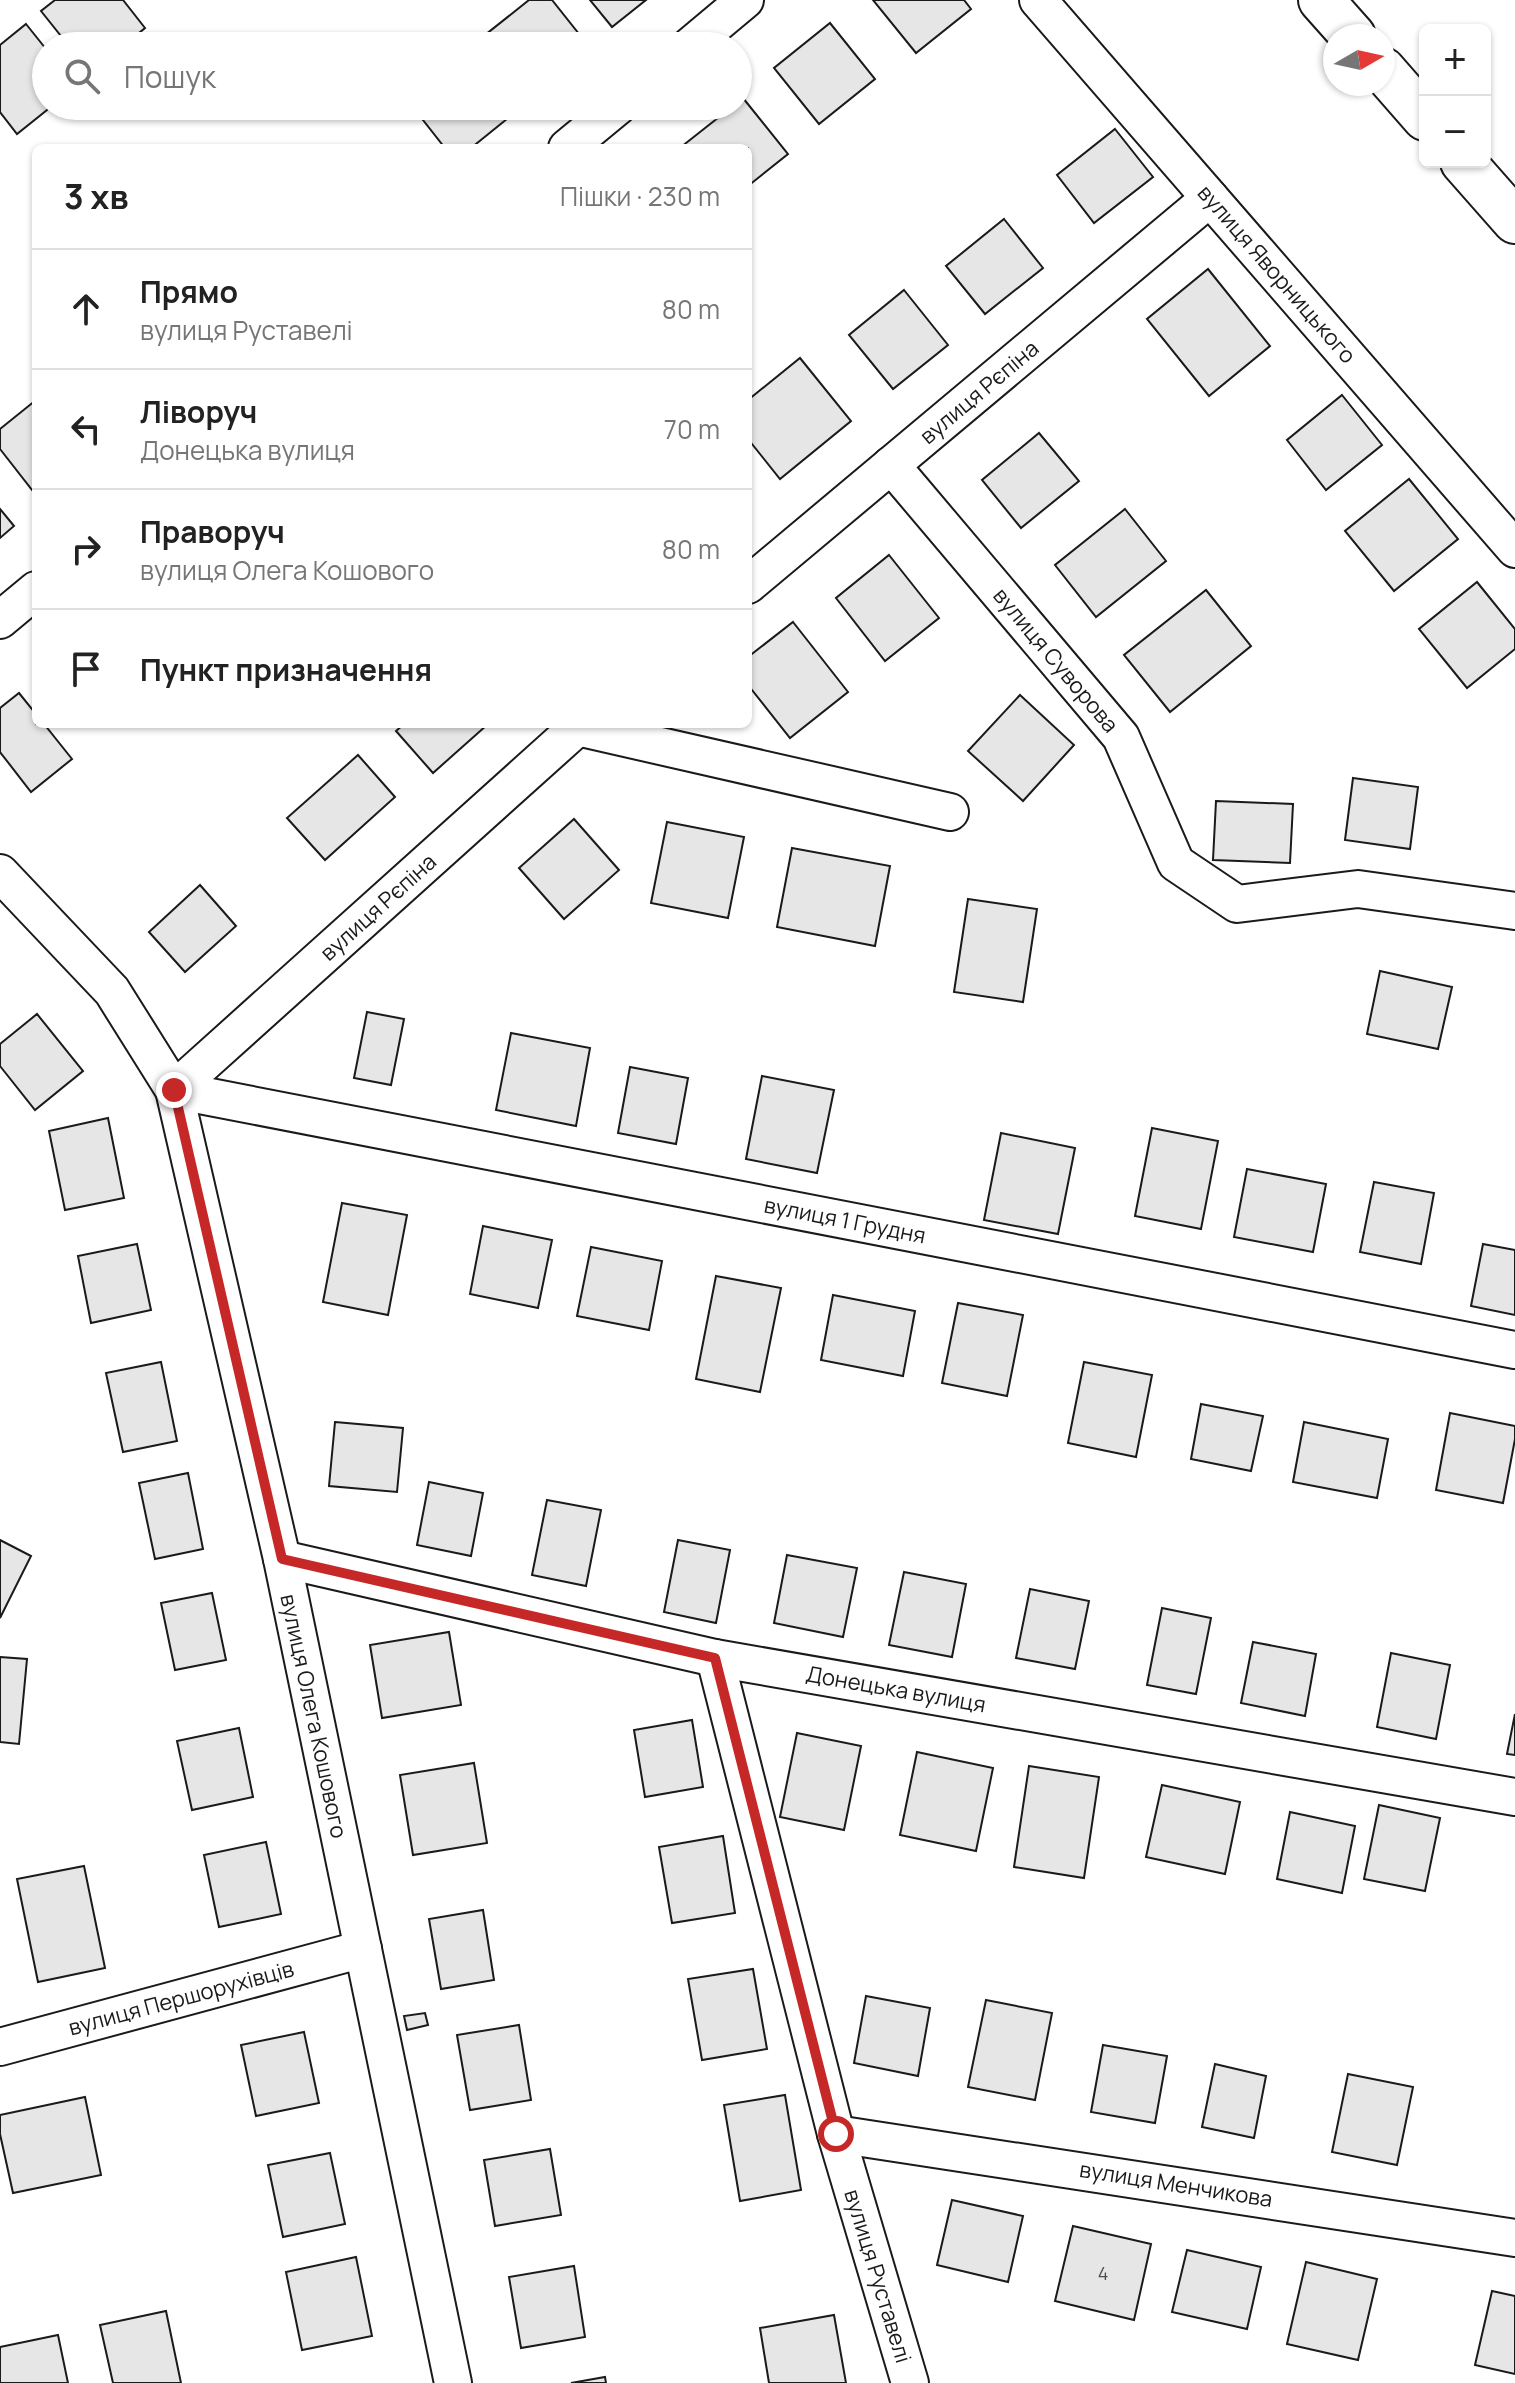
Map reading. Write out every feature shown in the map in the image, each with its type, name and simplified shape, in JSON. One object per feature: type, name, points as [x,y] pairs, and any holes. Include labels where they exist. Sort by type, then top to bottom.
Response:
[{"type":"main road","points":[[1321,0],[1342,24]]},
{"type":"main road","points":[[1395,84],[1419,111]]},
{"type":"main road","points":[[1468,168],[1515,221]]},
{"type":"street","points":[[707,32],[745,0]]},
{"type":"street","name":"вулиця Яворницького","points":[[1038,0],[1515,549]]},
{"type":"street","points":[[572,144],[601,120]]},
{"type":"street","name":"вулиця Рєпіна","points":[[752,582],[1210,198]]},
{"type":"street","name":"вулиця Суворова","points":[[891,465],[1121,737],[1176,863],[1237,904],[1358,889],[1515,911]]},
{"type":"street","points":[[0,620],[32,593]]},
{"type":"street","name":"вулиця Рєпіна","points":[[174,1090],[577,728]]},
{"type":"street","points":[[588,728],[950,812]]},
{"type":"street","name":"вулиця Олега Кошового","points":[[0,873],[112,991],[174,1090],[282,1559],[453,2383]]},
{"type":"street","name":"вулиця 1 Грудня","points":[[174,1090],[1515,1350]]},
{"type":"street","name":"Донецька вулиця","points":[[282,1559],[715,1658],[1515,1797]]},
{"type":"street","name":"вулиця Руставелі","points":[[715,1658],[836,2134],[910,2383]]},
{"type":"street","name":"вулиця Першорухівців","points":[[0,2047],[363,1949]]},
{"type":"street","name":"вулиця Менчикова","points":[[836,2134],[1515,2238]]},
{"type":"building","points":[[55,0],[123,0],[145,28],[140,32],[58,32],[41,11]]},
{"type":"building","points":[[529,0],[552,0],[577,32],[489,32]]},
{"type":"building","points":[[590,0],[646,0],[612,27]]},
{"type":"building","points":[[873,0],[964,0],[971,9],[916,53]]},
{"type":"building","points":[[830,23],[875,79],[819,124],[774,68]]},
{"type":"building","points":[[26,24],[32,32],[32,120],[34,120],[17,134],[0,112],[0,45]]},
{"type":"building","points":[[752,109],[788,154],[752,183],[752,144],[685,144],[715,120],[752,120]]},
{"type":"building","points":[[423,120],[506,120],[476,144],[442,144]]},
{"type":"building","points":[[1115,129],[1153,177],[1094,223],[1057,175]]},
{"type":"building","points":[[1004,219],[1043,268],[985,314],[946,266]]},
{"type":"building","points":[[1208,269],[1270,346],[1209,396],[1147,319]]},
{"type":"building","points":[[904,290],[948,345],[893,389],[849,335]]},
{"type":"building","points":[[800,358],[851,421],[780,479],[752,444],[752,397]]},
{"type":"building","points":[[1342,395],[1382,445],[1326,490],[1287,440]]},
{"type":"building","points":[[32,403],[32,490],[0,449],[0,429]]},
{"type":"building","points":[[1039,433],[1079,481],[1021,528],[982,480]]},
{"type":"building","points":[[1409,479],[1458,539],[1394,591],[1345,531]]},
{"type":"building","points":[[0,509],[14,526],[0,538]]},
{"type":"building","points":[[1125,509],[1166,561],[1096,617],[1055,565]]},
{"type":"building","points":[[889,555],[939,618],[885,661],[836,598]]},
{"type":"building","points":[[1477,582],[1515,629],[1515,649],[1467,688],[1419,629]]},
{"type":"building","points":[[1206,590],[1251,646],[1170,712],[1124,655]]},
{"type":"building","points":[[793,622],[848,692],[790,738],[752,690],[752,654]]},
{"type":"building","points":[[19,693],[32,709],[32,728],[47,728],[72,759],[31,792],[0,752],[0,708]]},
{"type":"building","points":[[1020,695],[1074,745],[1023,801],[968,751]]},
{"type":"building","points":[[399,728],[484,728],[433,773],[396,731]]},
{"type":"building","points":[[358,755],[395,797],[325,860],[287,818]]},
{"type":"building","points":[[1353,778],[1418,787],[1410,849],[1345,840]]},
{"type":"building","points":[[1216,801],[1293,804],[1290,863],[1213,860]]},
{"type":"building","points":[[574,819],[619,870],[564,919],[519,868]]},
{"type":"building","points":[[667,822],[744,837],[728,918],[651,903]]},
{"type":"building","points":[[792,848],[890,866],[875,946],[777,927]]},
{"type":"building","points":[[200,885],[236,926],[185,972],[149,932]]},
{"type":"building","points":[[968,899],[1037,909],[1023,1002],[954,992]]},
{"type":"building","points":[[1380,971],[1452,987],[1438,1049],[1367,1034]]},
{"type":"building","points":[[367,1012],[404,1019],[391,1085],[354,1078]]},
{"type":"building","points":[[37,1014],[83,1071],[35,1110],[0,1066],[0,1044]]},
{"type":"building","points":[[511,1033],[590,1048],[576,1126],[496,1110]]},
{"type":"building","points":[[630,1067],[688,1078],[676,1144],[618,1133]]},
{"type":"building","points":[[762,1076],[834,1090],[817,1173],[746,1159]]},
{"type":"building","points":[[108,1118],[124,1198],[65,1210],[49,1131]]},
{"type":"building","points":[[1152,1128],[1218,1141],[1201,1229],[1135,1216]]},
{"type":"building","points":[[1001,1133],[1075,1148],[1058,1234],[984,1220]]},
{"type":"building","points":[[1247,1169],[1326,1184],[1313,1252],[1234,1237]]},
{"type":"building","points":[[1374,1182],[1434,1193],[1421,1264],[1360,1252]]},
{"type":"building","points":[[342,1203],[407,1215],[388,1315],[323,1302]]},
{"type":"building","points":[[483,1226],[552,1240],[538,1308],[470,1294]]},
{"type":"building","points":[[137,1244],[151,1310],[91,1323],[78,1256]]},
{"type":"building","points":[[1483,1244],[1515,1250],[1515,1315],[1471,1306]]},
{"type":"building","points":[[591,1247],[662,1261],[649,1330],[577,1316]]},
{"type":"building","points":[[716,1276],[781,1288],[760,1392],[696,1379]]},
{"type":"building","points":[[833,1295],[915,1311],[903,1376],[821,1360]]},
{"type":"building","points":[[958,1303],[1023,1315],[1007,1396],[942,1383]]},
{"type":"building","points":[[161,1362],[177,1441],[123,1452],[106,1373]]},
{"type":"building","points":[[1084,1362],[1152,1375],[1136,1457],[1068,1443]]},
{"type":"building","points":[[1201,1404],[1263,1416],[1251,1471],[1191,1459]]},
{"type":"building","points":[[1450,1413],[1515,1426],[1503,1503],[1436,1490]]},
{"type":"building","points":[[335,1422],[403,1428],[397,1492],[329,1486]]},
{"type":"building","points":[[1304,1422],[1388,1439],[1377,1498],[1293,1482]]},
{"type":"building","points":[[188,1473],[203,1549],[155,1559],[139,1483]]},
{"type":"building","points":[[429,1482],[483,1493],[471,1556],[417,1545]]},
{"type":"building","points":[[547,1500],[601,1510],[586,1586],[532,1575]]},
{"type":"building","points":[[0,1540],[31,1556],[0,1618]]},
{"type":"building","points":[[678,1540],[730,1550],[716,1623],[664,1612]]},
{"type":"building","points":[[787,1555],[857,1568],[843,1637],[774,1623]]},
{"type":"building","points":[[904,1572],[966,1584],[952,1657],[889,1645]]},
{"type":"building","points":[[1030,1589],[1089,1601],[1075,1669],[1016,1658]]},
{"type":"building","points":[[212,1593],[226,1660],[175,1670],[161,1603]]},
{"type":"building","points":[[1162,1608],[1211,1618],[1196,1694],[1147,1685]]},
{"type":"building","points":[[449,1632],[461,1705],[382,1718],[370,1645]]},
{"type":"building","points":[[1253,1642],[1316,1654],[1305,1716],[1241,1703]]},
{"type":"building","points":[[1391,1653],[1450,1665],[1436,1739],[1377,1727]]},
{"type":"building","points":[[0,1657],[27,1659],[19,1744],[0,1742]]},
{"type":"building","points":[[1515,1714],[1515,1755],[1507,1754]]},
{"type":"building","points":[[692,1720],[703,1787],[645,1797],[634,1730]]},
{"type":"building","points":[[239,1728],[253,1797],[192,1810],[177,1741]]},
{"type":"building","points":[[797,1733],[861,1746],[844,1830],[780,1817]]},
{"type":"building","points":[[917,1752],[993,1768],[976,1851],[900,1835]]},
{"type":"building","points":[[474,1763],[487,1843],[413,1855],[400,1775]]},
{"type":"building","points":[[1029,1766],[1099,1777],[1084,1878],[1014,1867]]},
{"type":"building","points":[[1162,1785],[1240,1802],[1225,1874],[1146,1857]]},
{"type":"building","points":[[1379,1805],[1440,1818],[1425,1891],[1364,1879]]},
{"type":"building","points":[[1290,1812],[1355,1826],[1342,1893],[1277,1879]]},
{"type":"building","points":[[723,1836],[735,1913],[672,1923],[659,1847]]},
{"type":"building","points":[[266,1842],[281,1914],[219,1927],[204,1855]]},
{"type":"building","points":[[84,1866],[105,1968],[38,1982],[17,1879]]},
{"type":"building","points":[[483,1910],[494,1980],[441,1989],[429,1919]]},
{"type":"building","points":[[753,1969],[767,2049],[702,2060],[688,1979]]},
{"type":"building","points":[[866,1996],[930,2008],[918,2076],[854,2063]]},
{"type":"building","points":[[986,2000],[1052,2013],[1035,2100],[968,2087]]},
{"type":"building","points":[[425,2013],[428,2025],[407,2030],[404,2016]]},
{"type":"building","points":[[519,2025],[531,2100],[470,2110],[457,2035]]},
{"type":"building","points":[[304,2032],[319,2103],[256,2116],[241,2045]]},
{"type":"building","points":[[1103,2045],[1167,2056],[1155,2123],[1091,2112]]},
{"type":"building","points":[[1215,2064],[1266,2076],[1254,2138],[1202,2127]]},
{"type":"building","points":[[1348,2074],[1413,2087],[1397,2165],[1332,2152]]},
{"type":"building","points":[[785,2095],[801,2190],[740,2201],[724,2105]]},
{"type":"building","points":[[85,2097],[101,2175],[13,2193],[0,2134],[0,2115]]},
{"type":"building","points":[[550,2149],[561,2215],[495,2226],[484,2160]]},
{"type":"building","points":[[330,2153],[345,2224],[283,2237],[268,2165]]},
{"type":"building","points":[[952,2200],[1023,2216],[1008,2282],[937,2265]]},
{"type":"building","points":[[1073,2226],[1151,2244],[1134,2320],[1055,2301]]},
{"type":"building","points":[[1187,2250],[1261,2267],[1247,2329],[1172,2312]]},
{"type":"building","points":[[356,2257],[372,2336],[302,2350],[286,2272]]},
{"type":"building","points":[[1306,2262],[1377,2279],[1358,2360],[1287,2344]]},
{"type":"building","points":[[574,2266],[585,2337],[521,2348],[509,2277]]},
{"type":"building","points":[[1492,2291],[1515,2296],[1515,2374],[1475,2365]]},
{"type":"building","points":[[166,2311],[181,2383],[113,2383],[100,2325]]},
{"type":"building","points":[[834,2315],[846,2383],[769,2383],[760,2328]]},
{"type":"building","points":[[58,2335],[68,2383],[0,2383],[0,2347]]},
{"type":"building","points":[[605,2377],[606,2383],[571,2383]]},
{"type":"route","points":[[174,1090],[282,1559],[715,1658],[836,2134]]}]
